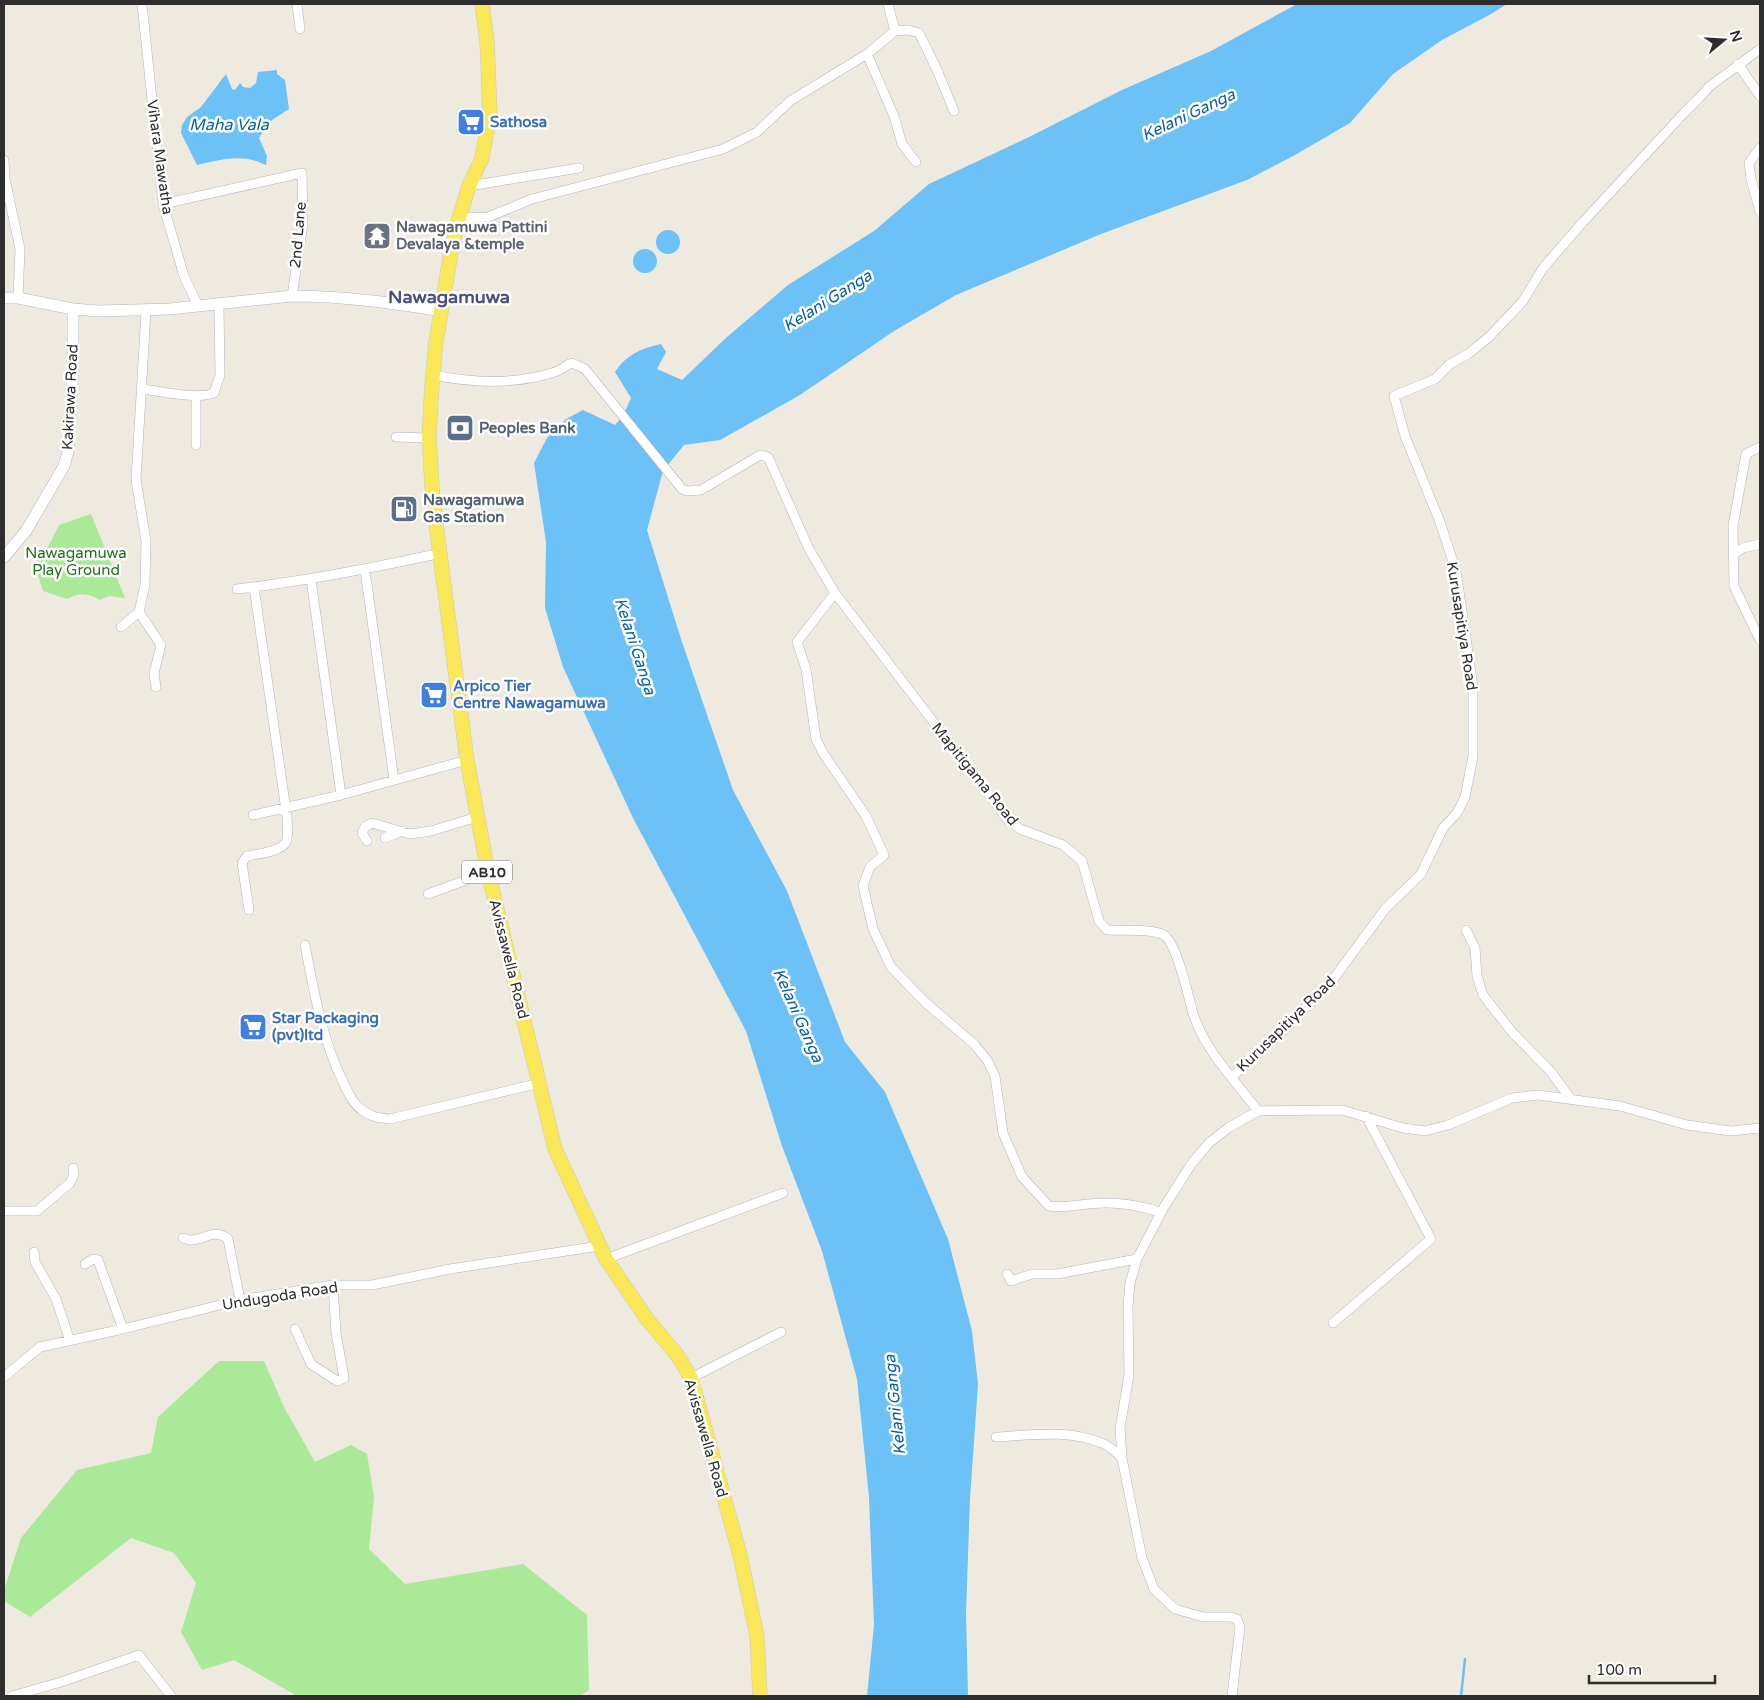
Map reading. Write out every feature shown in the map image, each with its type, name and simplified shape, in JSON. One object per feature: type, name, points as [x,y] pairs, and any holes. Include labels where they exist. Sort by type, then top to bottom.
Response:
[{"type":"main road","name":"Avissawella Road","points":[[482,4],[487,41],[490,115],[482,158],[469,186],[451,252],[432,375],[429,438],[434,501],[467,760],[488,872],[556,1149],[606,1259],[647,1319],[678,1356],[691,1378],[742,1564],[757,1636],[760,1696]]},
{"type":"street","name":"Vihara Mawatha","points":[[142,4],[163,204],[184,276],[198,306]]},
{"type":"street","points":[[297,4],[300,28]]},
{"type":"street","points":[[888,4],[895,31]]},
{"type":"street","points":[[459,218],[488,217],[532,199],[723,149],[757,132],[790,102],[867,54],[895,31],[908,30],[918,33],[937,70],[954,112]]},
{"type":"street","points":[[1760,49],[1738,64],[1760,96]]},
{"type":"street","points":[[867,54],[894,116],[902,144],[916,162]]},
{"type":"street","name":"Kurusapitiya Road","points":[[1232,1077],[1290,1024],[1332,981],[1385,909],[1421,874],[1443,828],[1457,813],[1465,797],[1472,756],[1473,686],[1456,571],[1440,522],[1405,436],[1394,396],[1434,379],[1450,364],[1468,354],[1489,337],[1523,301],[1543,268],[1583,222],[1710,86],[1738,64]]},
{"type":"street","points":[[1760,148],[1749,163],[1751,179],[1760,212]]},
{"type":"street","points":[[4,160],[5,179],[20,249],[18,298]]},
{"type":"street","points":[[469,186],[579,168]]},
{"type":"street","name":"2nd Lane","points":[[163,204],[302,173],[303,224],[292,296]]},
{"type":"street","points":[[4,298],[18,298],[73,309],[98,311],[198,306],[292,296],[352,298],[442,311]]},
{"type":"street","points":[[141,389],[196,396],[208,396],[214,393],[220,375],[219,304]]},
{"type":"street","name":"Kakirawa Road","points":[[4,557],[26,530],[64,466],[68,452],[73,368],[73,309]]},
{"type":"street","points":[[121,627],[139,612],[145,585],[146,541],[136,480],[146,310]]},
{"type":"street","name":"Mapitigama Road","points":[[432,375],[456,380],[518,381],[557,372],[572,363],[585,369],[682,489],[687,491],[701,490],[760,455],[768,457],[808,549],[835,593],[1010,821],[1020,829],[1063,845],[1082,861],[1099,921],[1107,930],[1151,932],[1164,935],[1174,946],[1197,1024],[1205,1041],[1258,1111]]},
{"type":"street","points":[[196,396],[196,445]]},
{"type":"street","points":[[396,437],[429,438]]},
{"type":"street","points":[[1760,447],[1746,454],[1733,526],[1734,586],[1760,640]]},
{"type":"street","points":[[1734,554],[1743,548],[1760,544]]},
{"type":"street","points":[[237,589],[365,570],[441,553]]},
{"type":"street","points":[[365,570],[394,780]]},
{"type":"street","points":[[311,579],[341,795]]},
{"type":"street","points":[[249,910],[242,863],[247,856],[271,852],[283,845],[286,841],[287,817],[254,587]]},
{"type":"street","points":[[835,593],[797,642],[806,669],[816,739],[823,754],[866,816],[884,855],[870,868],[863,886],[873,929],[891,967],[926,1003],[974,1044],[987,1060],[994,1076],[1003,1132],[1022,1177],[1049,1206],[1061,1208],[1107,1203],[1154,1210],[1161,1213]]},
{"type":"street","points":[[139,612],[160,645],[154,672],[156,687]]},
{"type":"street","points":[[253,815],[341,795],[467,760]]},
{"type":"street","points":[[367,841],[362,833],[365,827],[372,823],[410,834],[477,817]]},
{"type":"street","points":[[385,838],[402,831]]},
{"type":"street","points":[[428,894],[488,872]]},
{"type":"street","points":[[1466,930],[1475,948],[1477,976],[1483,995],[1512,1032],[1551,1072],[1570,1098]]},
{"type":"street","points":[[306,945],[316,1005],[335,1065],[352,1101],[362,1111],[374,1117],[390,1119],[540,1083]]},
{"type":"street","points":[[1232,1696],[1240,1626],[1237,1620],[1231,1617],[1203,1617],[1174,1609],[1154,1589],[1142,1558],[1122,1458],[1120,1428],[1129,1375],[1128,1306],[1130,1283],[1137,1259],[1161,1213],[1192,1163],[1209,1143],[1228,1128],[1258,1111],[1342,1110],[1404,1128],[1425,1131],[1448,1125],[1512,1098],[1538,1095],[1620,1106],[1686,1125],[1731,1131],[1760,1128]]},
{"type":"street","points":[[1333,1323],[1431,1238],[1366,1116]]},
{"type":"street","points":[[4,1211],[37,1211],[70,1183],[74,1174],[73,1168]]},
{"type":"street","points":[[606,1259],[783,1193]]},
{"type":"street","points":[[183,1238],[192,1240],[210,1234],[222,1234],[228,1239],[240,1300]]},
{"type":"street","name":"Undugoda Road","points":[[4,1377],[40,1347],[240,1300],[333,1285],[372,1285],[450,1269],[599,1246]]},
{"type":"street","points":[[34,1252],[35,1262],[56,1299],[70,1341]]},
{"type":"street","points":[[1007,1274],[1011,1281],[1032,1274],[1057,1274],[1137,1259]]},
{"type":"street","points":[[85,1264],[98,1260],[123,1329]]},
{"type":"street","points":[[295,1330],[310,1364],[336,1381],[344,1378],[336,1333],[333,1285]]},
{"type":"street","points":[[691,1378],[781,1332]]},
{"type":"street","points":[[996,1437],[1056,1434],[1086,1438],[1105,1444],[1122,1458]]},
{"type":"street","points":[[12,1696],[61,1682],[140,1655],[171,1696]]},
{"type":"green space","name":"Nawagamuwa Play Ground","points":[[91,514],[125,598],[109,596],[100,600],[84,594],[67,599],[43,591],[35,565],[49,545],[59,525]]},
{"type":"green space","points":[[219,1361],[264,1361],[284,1407],[315,1462],[351,1445],[367,1454],[374,1497],[369,1549],[405,1584],[523,1564],[587,1615],[589,1690],[580,1696],[297,1696],[234,1660],[202,1670],[181,1632],[196,1583],[174,1553],[131,1538],[30,1617],[4,1601],[4,1590],[21,1538],[77,1470],[151,1453],[158,1417]]},
{"type":"water","name":"Kelani Ganga","points":[[1297,4],[1507,4],[1442,40],[1393,74],[1350,123],[1295,155],[1247,180],[1101,234],[956,295],[894,331],[800,395],[720,440],[684,445],[663,471],[647,530],[681,639],[733,790],[787,891],[845,1042],[885,1092],[948,1239],[972,1331],[978,1384],[970,1499],[966,1613],[968,1696],[867,1696],[874,1625],[869,1497],[857,1379],[822,1251],[782,1146],[746,1031],[633,818],[563,667],[545,608],[546,542],[534,463],[547,438],[566,419],[583,410],[615,425],[623,416],[631,398],[615,372],[624,361],[635,353],[661,344],[666,352],[657,369],[682,380],[727,337],[788,285],[874,231],[929,184],[1029,137],[1122,90],[1211,51]]},
{"type":"water","name":"Maha Vala","points":[[277,70],[277,74],[285,80],[289,109],[269,122],[259,138],[267,156],[266,165],[257,161],[240,158],[197,165],[181,133],[182,125],[187,117],[201,107],[226,74],[232,89],[235,90],[240,83],[243,87],[250,88],[256,83],[258,72]]},
{"type":"water","points":[[668,230],[677,233],[680,242],[677,251],[668,254],[659,251],[656,242],[659,233]]},
{"type":"water","points":[[645,249],[654,252],[657,261],[654,270],[645,273],[636,270],[633,261],[636,252]]},
{"type":"waterway","points":[[1461,1696],[1465,1659]]},
{"type":"place","name":"Sathosa","points":[[471,122]]},
{"type":"place","name":"Nawagamuwa Pattini Devalaya &temple","points":[[377,236]]},
{"type":"place","name":"Peoples Bank","points":[[460,428]]},
{"type":"place","name":"Nawagamuwa Gas Station","points":[[404,509]]},
{"type":"place","name":"Arpico Tier Centre Nawagamuwa","points":[[434,695]]},
{"type":"place","name":"Star Packaging (pvt)ltd","points":[[253,1027]]},
{"type":"district","name":"Nawagamuwa","points":[[449,297]]}]
